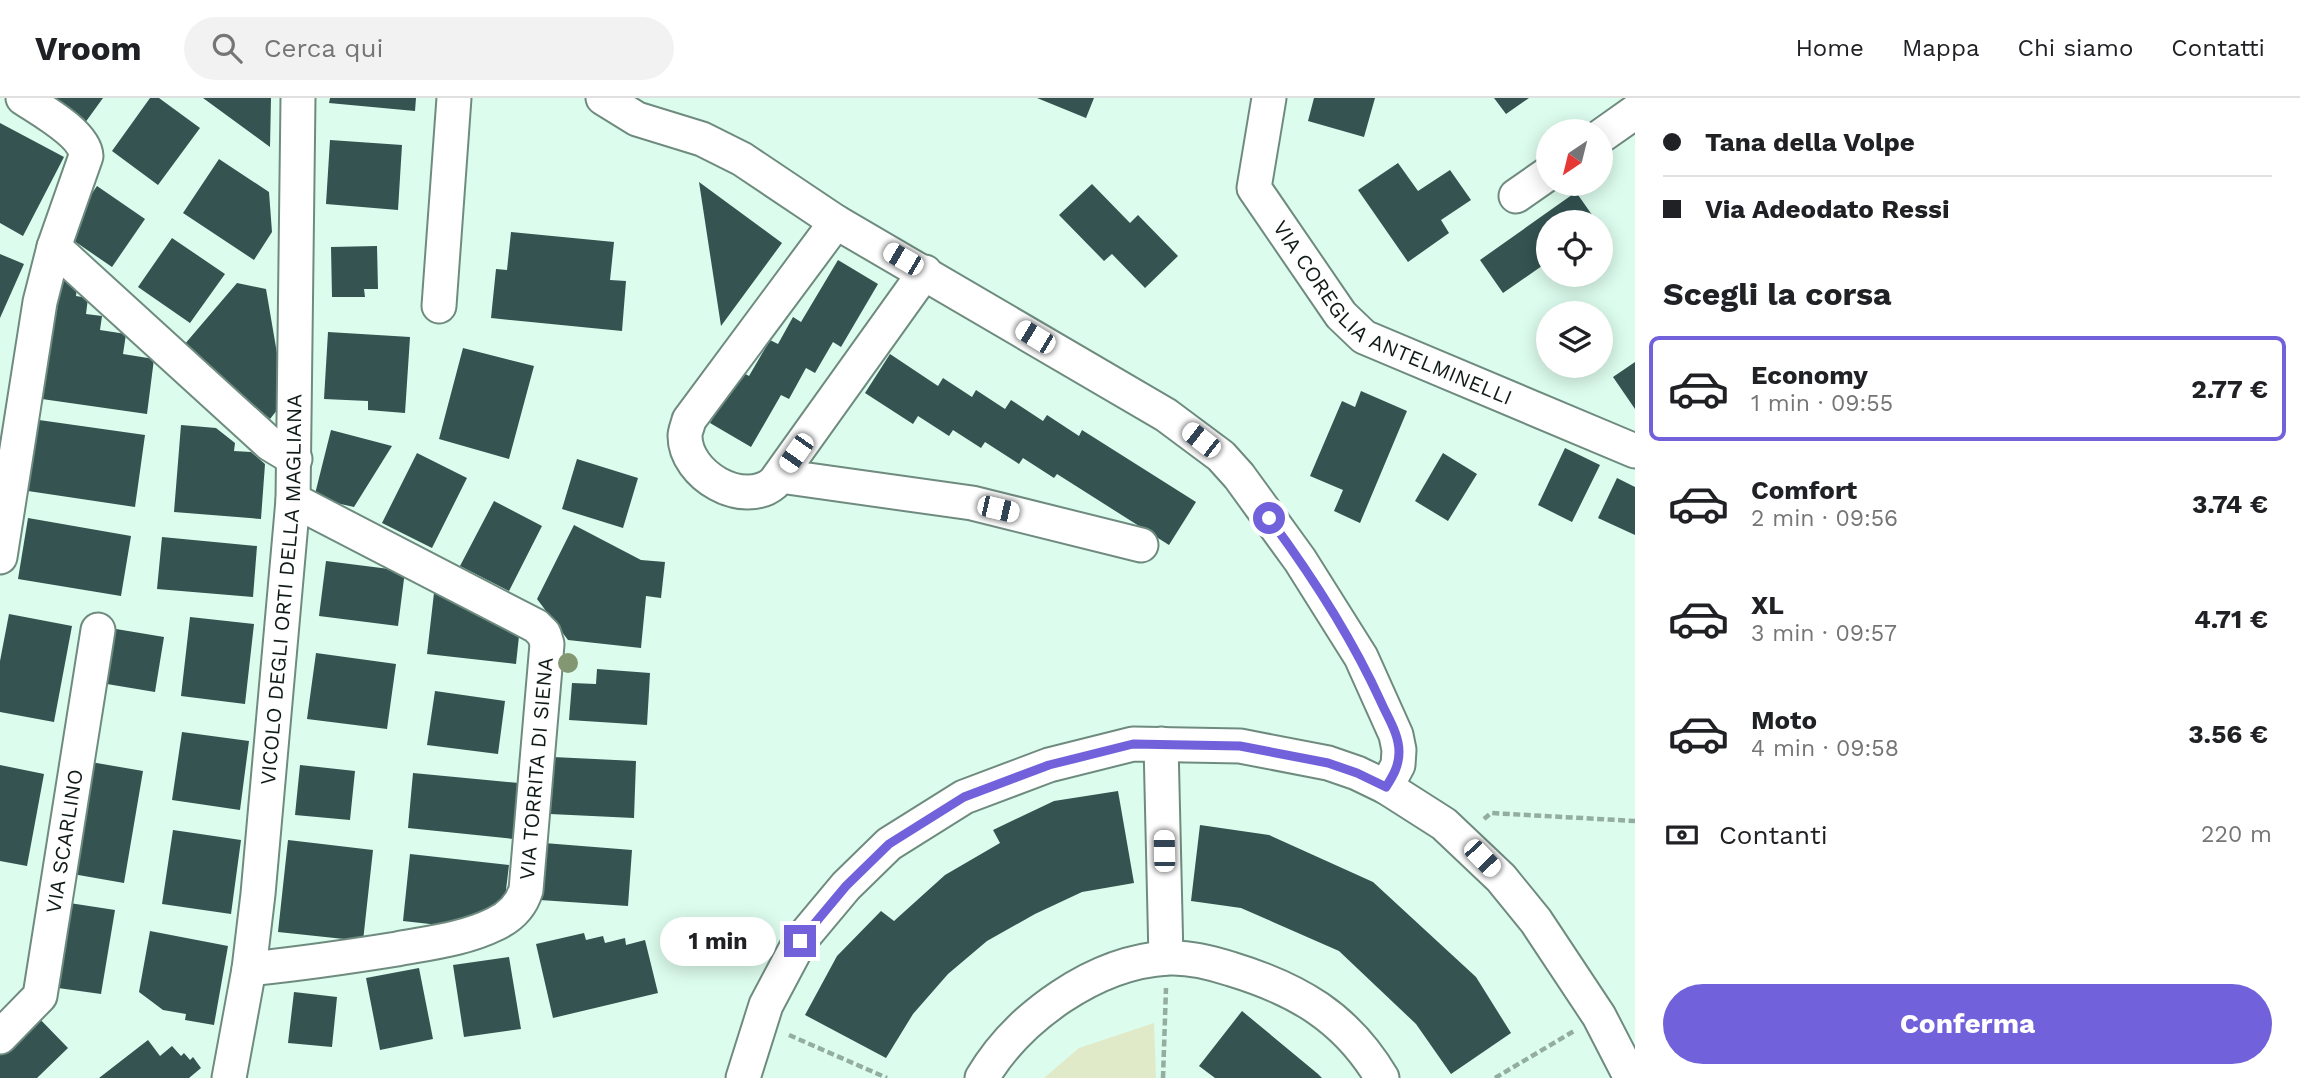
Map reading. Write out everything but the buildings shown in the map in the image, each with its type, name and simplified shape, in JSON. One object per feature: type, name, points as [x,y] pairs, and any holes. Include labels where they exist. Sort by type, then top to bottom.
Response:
[{"type":"street","points":[[0,556],[40,302],[54,247],[84,163],[85,148],[76,136],[23,98]]},
{"type":"street","name":"VICOLO DEGLI ORTI DELLA MAGLIANA","points":[[229,1078],[258,894],[293,500],[298,98]]},
{"type":"street","points":[[439,306],[454,98]]},
{"type":"street","points":[[603,98],[637,119],[702,139],[730,152],[836,222],[1166,415],[1221,456],[1239,476],[1300,560],[1360,657],[1396,735],[1398,765],[1386,787]]},
{"type":"street","name":"VIA COREGLIA ANTELMINELLI","points":[[1269,98],[1254,188],[1341,315],[1364,337],[1635,451]]},
{"type":"street","points":[[1614,127],[1635,112]]},
{"type":"street","points":[[1516,196],[1536,182]]},
{"type":"street","points":[[836,222],[690,420],[685,435],[694,462],[707,476],[728,488],[738,492],[762,492],[780,476],[925,272]]},
{"type":"street","points":[[54,247],[270,444],[295,459]]},
{"type":"street","points":[[780,476],[972,503],[1141,545]]},
{"type":"street","name":"VIA TORRITA DI SIENA","points":[[248,969],[324,961],[466,935],[507,917],[523,901],[526,890],[547,644],[544,634],[537,626],[293,500]]},
{"type":"street","name":"VIA SCARLINO","points":[[0,1037],[40,996],[97,630]]},
{"type":"street","points":[[743,1078],[765,1005],[800,941],[846,886],[889,844],[964,797],[1049,765],[1133,744],[1240,746],[1328,763],[1386,787],[1444,824],[1482,858],[1519,898],[1599,1016],[1631,1078]]},
{"type":"street","points":[[1161,744],[1166,958]]},
{"type":"street","points":[[982,1078],[1018,1030],[1058,998],[1114,971],[1166,958],[1195,959],[1249,974],[1314,1004],[1354,1038],[1382,1078]]},
{"type":"path","points":[[1462,839],[1491,813],[1635,821]]},
{"type":"path","points":[[1163,1078],[1166,958]]},
{"type":"path","points":[[1495,1078],[1599,1016]]},
{"type":"path","points":[[760,1023],[887,1078]]},
{"type":"green space","points":[[1154,1023],[1156,1078],[1044,1078],[1079,1048]]},
{"type":"route","points":[[800,941],[846,886],[889,844],[964,797],[1049,765],[1133,744],[1240,746],[1328,763],[1386,787],[1398,765],[1396,735],[1360,657],[1300,560],[1269,518]]}]
